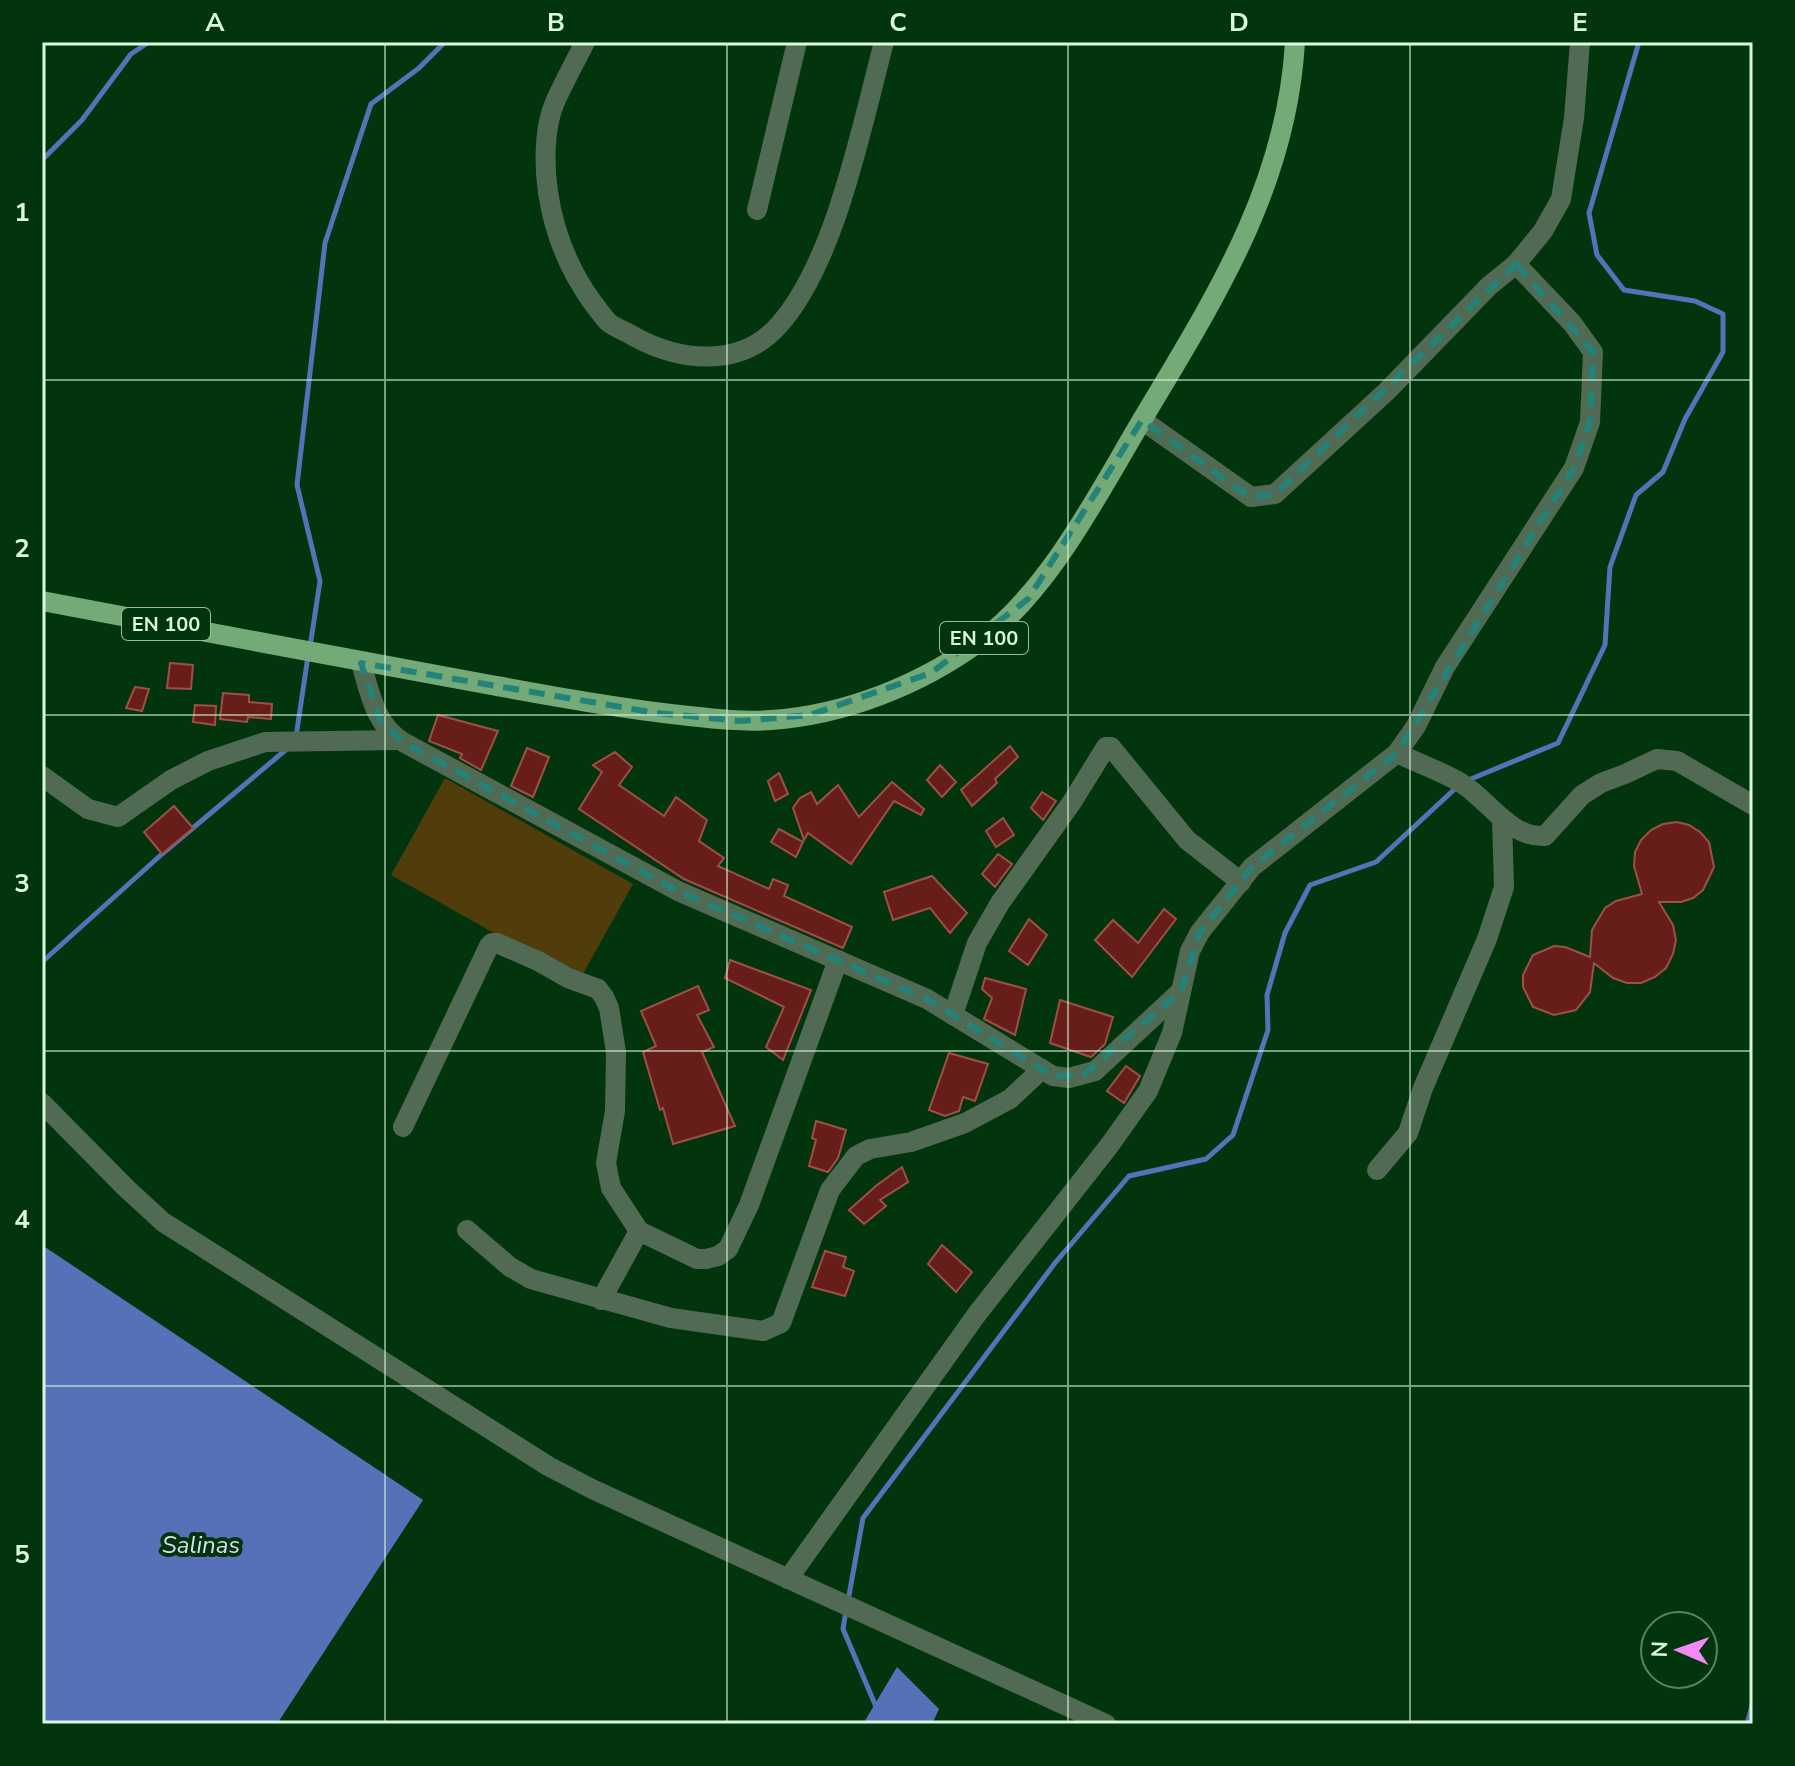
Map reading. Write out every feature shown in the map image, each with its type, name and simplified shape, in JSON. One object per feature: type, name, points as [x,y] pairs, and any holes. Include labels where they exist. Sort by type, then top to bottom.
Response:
[{"type":"main road","name":"EN 100","points":[[42,601],[361,663],[584,702],[741,721],[810,715],[871,699],[944,665],[981,641],[1028,599],[1095,499],[1215,299],[1258,206],[1292,89],[1295,42]]},
{"type":"street","points":[[585,42],[554,104],[547,145],[547,190],[555,232],[577,282],[608,322],[654,348],[689,357],[723,356],[752,347],[779,326],[804,291],[834,219],[884,42]]},
{"type":"street","points":[[757,210],[797,42]]},
{"type":"street","points":[[1142,420],[1251,497],[1275,494],[1387,391],[1489,286],[1516,264],[1543,231],[1561,199],[1574,118],[1580,42]]},
{"type":"street","points":[[788,1579],[977,1314],[1109,1146],[1148,1091],[1172,1033],[1190,951],[1200,932],[1252,867],[1397,753],[1416,726],[1445,667],[1574,468],[1590,422],[1593,352],[1572,323],[1516,264]]},
{"type":"street","points":[[361,663],[380,720],[398,740],[678,891],[927,999],[1053,1076],[1069,1078],[1095,1071],[1181,991]]},
{"type":"street","points":[[42,776],[88,809],[118,817],[171,780],[208,761],[265,742],[398,740]]},
{"type":"street","points":[[953,1015],[977,943],[1000,903],[1072,802],[1106,747],[1111,747],[1187,840],[1241,882]]},
{"type":"street","points":[[1397,753],[1461,783],[1502,818],[1534,837],[1545,836],[1582,795],[1601,783],[1657,759],[1677,761],[1753,805]]},
{"type":"street","points":[[1377,1170],[1408,1133],[1438,1052],[1487,939],[1504,887],[1502,818]]},
{"type":"street","points":[[403,1127],[489,946],[497,943],[568,978],[598,989],[609,1008],[616,1052],[615,1111],[606,1163],[611,1188],[639,1231],[697,1259],[718,1256],[728,1249],[749,1205],[838,960]]},
{"type":"street","points":[[467,1230],[510,1267],[531,1279],[671,1318],[763,1331],[771,1329],[781,1323],[830,1190],[856,1156],[870,1149],[911,1142],[965,1123],[1010,1099],[1042,1069]]},
{"type":"street","points":[[42,1103],[126,1188],[176,1230],[548,1466],[592,1489],[1106,1724]]},
{"type":"street","points":[[601,1300],[639,1231]]},
{"type":"highlighted area","points":[[1516,264],[1593,352],[1590,422],[1574,468],[1397,753],[1252,867],[1200,932],[1181,991],[1083,1075],[1053,1076],[927,999],[678,891],[403,742],[380,720],[361,663],[656,713],[741,721],[810,715],[931,673],[1028,599],[1142,420],[1252,497],[1275,494]]},
{"type":"shaded area","points":[[445,778],[633,884],[579,981],[391,875]]},
{"type":"water","name":"Salinas","points":[[42,1245],[423,1500],[277,1724],[42,1724]]},
{"type":"water","points":[[897,1667],[939,1709],[932,1724],[863,1724]]},
{"type":"building","points":[[170,663],[193,665],[191,689],[167,688]]},
{"type":"building","points":[[135,687],[149,689],[142,711],[126,708]]},
{"type":"building","points":[[223,693],[249,695],[249,702],[272,704],[271,719],[248,717],[247,722],[220,719]]},
{"type":"building","points":[[195,705],[216,706],[215,725],[193,722]]},
{"type":"building","points":[[438,715],[498,731],[481,770],[460,758],[462,754],[429,741]]},
{"type":"building","points":[[1010,746],[1018,757],[995,779],[997,783],[972,806],[961,790]]},
{"type":"building","points":[[527,748],[549,757],[533,797],[511,786]]},
{"type":"building","points":[[615,752],[632,767],[619,785],[664,816],[676,797],[707,820],[699,841],[724,858],[718,866],[769,889],[773,879],[788,885],[784,896],[852,927],[843,948],[684,879],[579,809],[602,772],[593,765]]},
{"type":"building","points":[[940,765],[956,782],[942,797],[927,780]]},
{"type":"building","points":[[779,773],[788,794],[775,801],[768,781]]},
{"type":"building","points":[[892,782],[924,809],[921,815],[894,801],[851,864],[808,833],[804,840],[793,808],[800,798],[811,792],[817,804],[838,785],[859,817]]},
{"type":"building","points":[[1042,792],[1056,801],[1043,820],[1031,808]]},
{"type":"building","points":[[174,806],[193,828],[162,854],[144,832]]},
{"type":"building","points":[[1003,818],[1014,835],[996,847],[986,831]]},
{"type":"building","points":[[1677,822],[1689,825],[1709,842],[1714,867],[1703,890],[1693,898],[1681,902],[1659,902],[1673,925],[1676,940],[1666,968],[1641,983],[1627,983],[1613,978],[1594,963],[1590,992],[1576,1010],[1554,1015],[1533,1007],[1523,987],[1523,975],[1533,955],[1554,946],[1590,957],[1592,930],[1605,908],[1616,901],[1642,894],[1634,866],[1635,852],[1641,840],[1663,824]]},
{"type":"building","points":[[779,829],[803,842],[796,857],[771,842]]},
{"type":"building","points":[[998,854],[1012,864],[995,887],[982,874]]},
{"type":"building","points":[[932,876],[967,913],[950,933],[930,908],[893,920],[884,892]]},
{"type":"building","points":[[1164,909],[1176,919],[1132,977],[1095,940],[1113,920],[1138,943]]},
{"type":"building","points":[[1029,919],[1047,935],[1028,965],[1009,951]]},
{"type":"building","points":[[730,960],[811,990],[783,1060],[766,1047],[784,1007],[725,978]]},
{"type":"building","points":[[985,978],[1026,989],[1015,1035],[984,1019],[992,998],[982,989]]},
{"type":"building","points":[[698,986],[709,1010],[697,1015],[714,1047],[702,1052],[735,1126],[673,1144],[643,1052],[656,1046],[641,1011]]},
{"type":"building","points":[[1060,1000],[1113,1017],[1105,1044],[1091,1057],[1050,1043]]},
{"type":"building","points":[[949,1053],[988,1064],[975,1101],[963,1097],[959,1111],[945,1116],[929,1110]]},
{"type":"building","points":[[1126,1066],[1140,1076],[1124,1103],[1107,1091]]},
{"type":"building","points":[[816,1121],[846,1130],[838,1158],[828,1172],[809,1166],[816,1140],[812,1138]]},
{"type":"building","points":[[902,1167],[908,1182],[880,1200],[886,1206],[864,1224],[849,1210]]},
{"type":"building","points":[[942,1245],[972,1272],[956,1292],[928,1264]]},
{"type":"building","points":[[825,1251],[846,1257],[843,1267],[854,1271],[845,1296],[812,1287]]},
{"type":"waterway","points":[[42,160],[82,120],[131,54],[149,42]]},
{"type":"waterway","points":[[310,647],[320,581],[297,485],[325,243],[371,104],[419,68],[445,42]]},
{"type":"waterway","points":[[1466,781],[1558,743],[1605,645],[1610,567],[1636,495],[1663,472],[1685,419],[1723,352],[1723,314],[1695,301],[1624,290],[1597,255],[1589,213],[1639,42]]},
{"type":"waterway","points":[[296,737],[308,656]]},
{"type":"waterway","points":[[42,962],[162,854],[288,748]]},
{"type":"waterway","points":[[848,1601],[863,1518],[1055,1263],[1129,1176],[1206,1159],[1233,1135],[1268,1030],[1267,995],[1285,933],[1310,885],[1376,862],[1458,786]]},
{"type":"waterway","points":[[846,1611],[843,1629],[877,1709]]},
{"type":"waterway","points":[[1747,1724],[1753,1702]]}]
